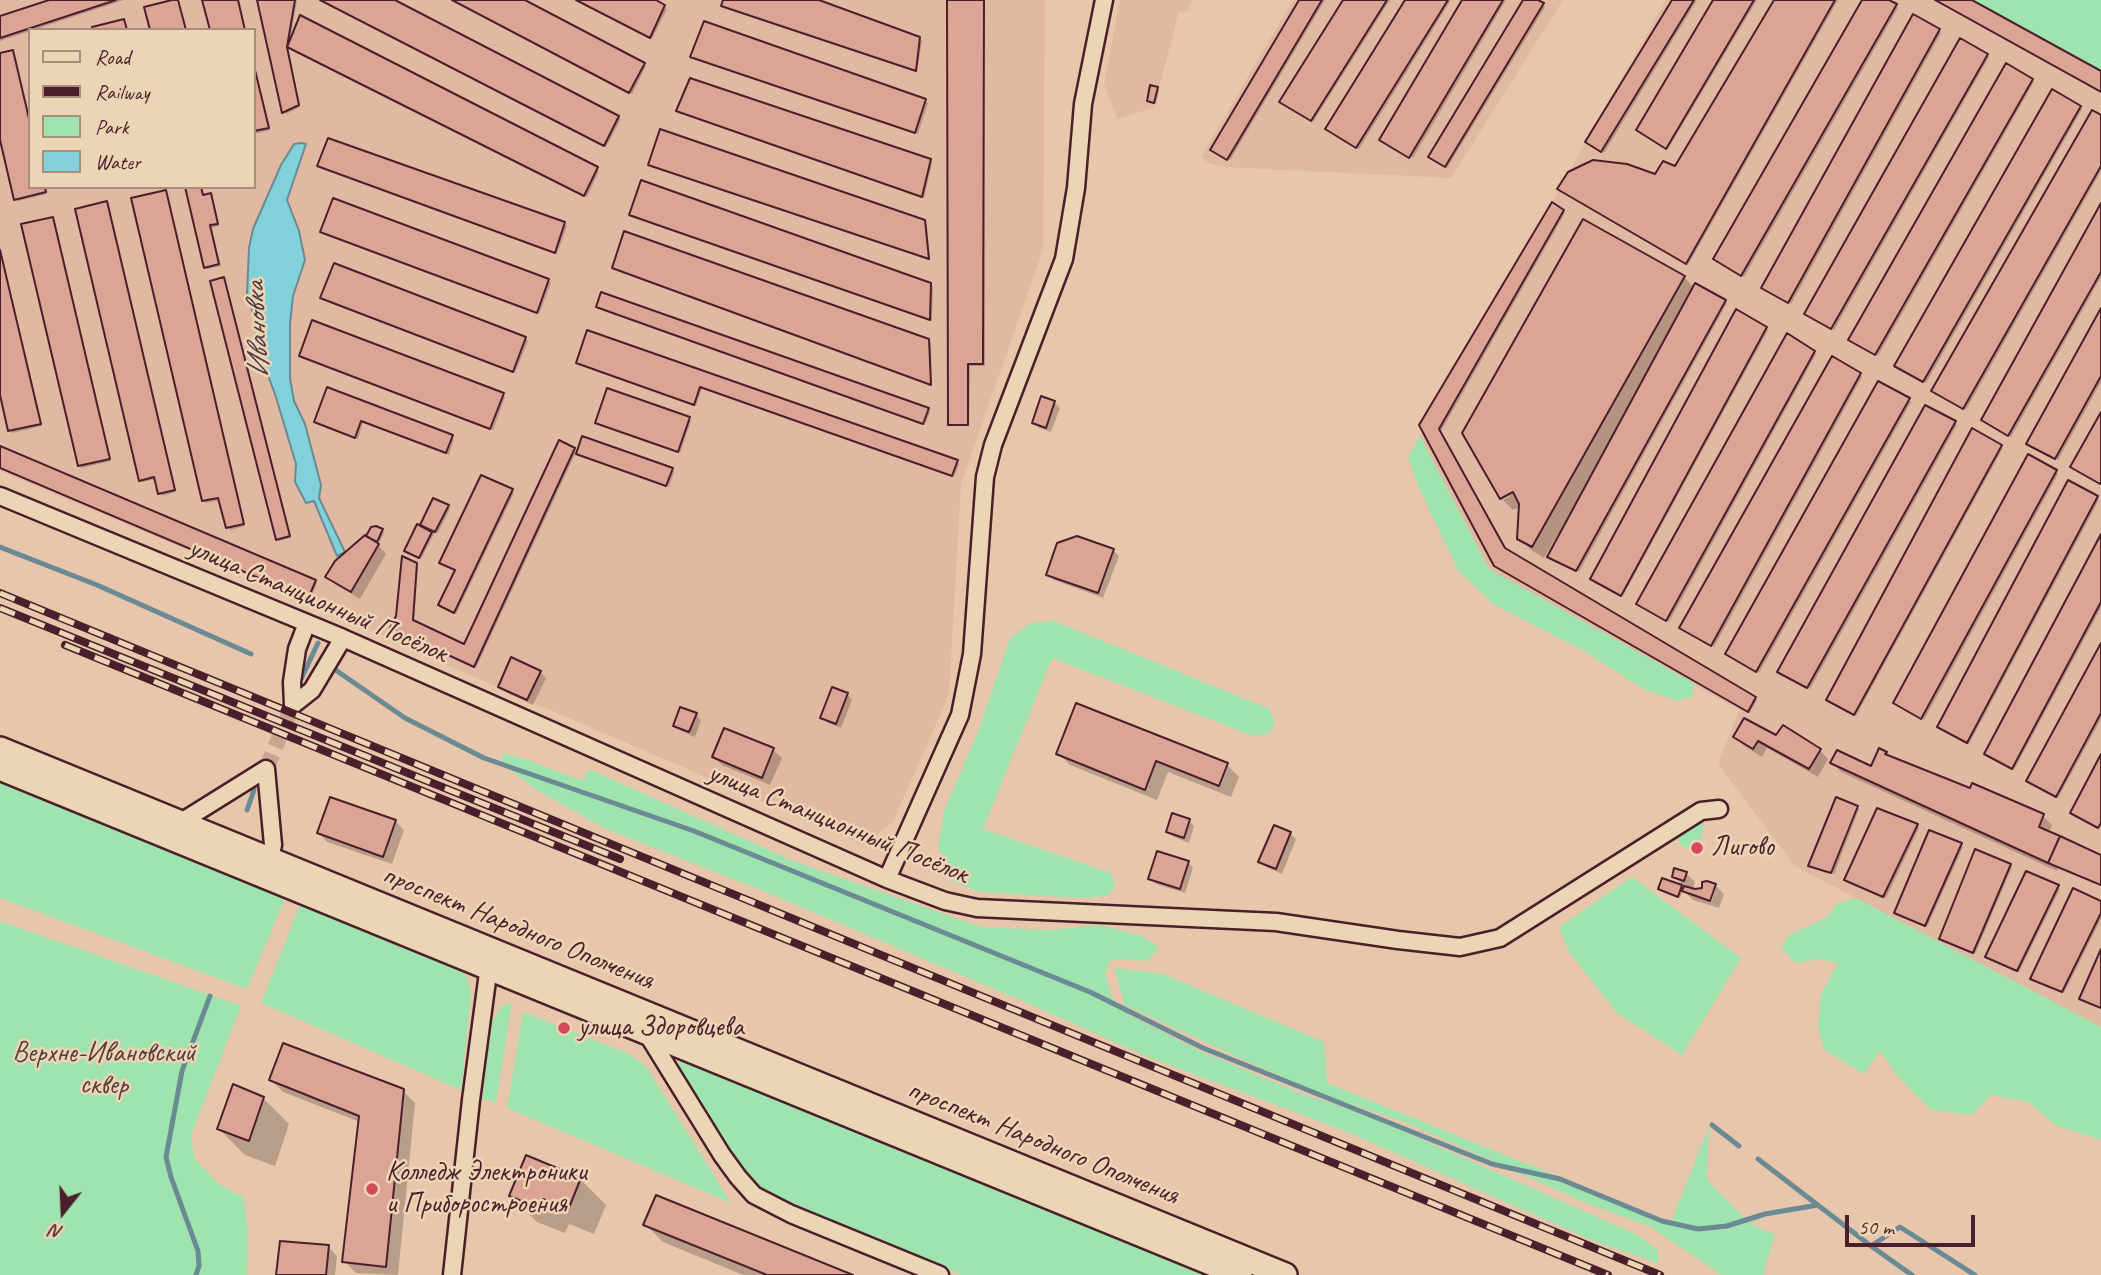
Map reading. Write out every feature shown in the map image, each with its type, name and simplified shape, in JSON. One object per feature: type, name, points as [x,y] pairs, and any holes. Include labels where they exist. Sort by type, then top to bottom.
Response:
[{"type":"street","points":[[887,879],[960,715],[972,654],[985,477],[993,445],[1064,259],[1076,188],[1083,104],[1104,0]]},
{"type":"street","name":"улица Станционный Посёлок","points":[[0,496],[343,638],[887,879],[945,901],[977,908],[1276,922],[1460,947],[1500,938],[1701,811],[1719,809]]},
{"type":"street","points":[[307,623],[297,649],[292,682],[293,705],[312,690],[343,638]]},
{"type":"street","name":"проспект Народного Ополчения","points":[[0,750],[177,830],[490,959],[1285,1275]]},
{"type":"street","name":"проспект Народного Ополчения","points":[[0,768],[177,830]]},
{"type":"street","points":[[177,830],[266,769],[273,845],[268,867]]},
{"type":"street","points":[[452,1275],[490,959]]},
{"type":"street","name":"проспект Народного Ополчения","points":[[490,959],[646,1032],[1240,1275]]},
{"type":"street","points":[[646,1032],[737,1178],[754,1195],[791,1214],[940,1275]]},
{"type":"shaded area","points":[[0,0],[1045,0],[1043,250],[961,484],[949,695],[893,822],[864,845],[485,682],[301,598],[0,471]]},
{"type":"shaded area","points":[[1120,0],[1192,0],[1188,12],[1179,11],[1154,108],[1117,119],[1104,84]]},
{"type":"shaded area","points":[[1293,0],[1563,0],[1451,178],[1224,167],[1207,163],[1201,157]]},
{"type":"shaded area","points":[[1666,0],[1967,0],[2101,73],[2101,1027],[1795,866],[1718,764],[1739,710],[1489,569],[1420,436]]},
{"type":"green space","points":[[1967,0],[2101,0],[2101,73]]},
{"type":"green space","points":[[1420,436],[1489,569],[1694,683],[1692,697],[1678,701],[1645,690],[1584,651],[1493,604],[1458,570],[1420,490],[1408,457]]},
{"type":"green space","points":[[1054,621],[1270,709],[1275,723],[1270,733],[1253,736],[1052,658],[983,829],[1111,873],[1115,887],[1107,896],[1079,898],[978,892],[953,882],[938,848],[944,811],[978,732],[1010,638],[1031,623]]},
{"type":"green space","points":[[503,753],[583,781],[589,769],[796,862],[981,927],[1050,930],[1100,925],[1142,936],[1159,948],[1147,961],[1110,961],[1105,974],[1112,997],[1119,1007],[1131,1016],[1200,1051],[1302,1094],[1362,1113],[1638,1235],[1658,1250],[1658,1263],[1596,1242],[1345,1131],[1148,1057],[768,893],[604,828],[535,789],[501,762]]},
{"type":"green space","points":[[0,782],[286,896],[247,989],[0,898]]},
{"type":"green space","points":[[1700,822],[1704,824],[1700,844],[1693,851],[1681,845],[1676,836]]},
{"type":"green space","points":[[1632,877],[1741,958],[1682,1055],[1617,1013],[1569,952],[1559,927]]},
{"type":"green space","points":[[1856,898],[2101,1027],[2101,1140],[2055,1125],[2028,1102],[1991,1095],[1972,1115],[1931,1110],[1901,1080],[1880,1051],[1864,1074],[1824,1050],[1818,1026],[1821,994],[1838,963],[1819,959],[1796,963],[1781,948],[1789,935],[1826,918],[1837,904]]},
{"type":"green space","points":[[301,902],[461,969],[468,980],[471,994],[461,1090],[261,1003]]},
{"type":"green space","name":"Верхне-Ивановский сквер","points":[[0,921],[241,1006],[191,1135],[194,1158],[219,1184],[244,1198],[248,1234],[247,1275],[0,1275]]},
{"type":"green space","points":[[1115,968],[1163,974],[1324,1042],[1327,1083],[1671,1222],[1709,1126],[1707,1180],[1751,1224],[1775,1235],[1763,1274],[1765,1275],[1722,1275],[1649,1226],[1586,1203],[1407,1123],[1317,1093],[1124,1005]]},
{"type":"green space","points":[[512,1002],[496,1103],[482,1098],[492,1022],[501,1007]]},
{"type":"green space","points":[[523,1012],[627,1053],[641,1062],[731,1203],[507,1108]]},
{"type":"green space","points":[[682,1060],[1213,1275],[962,1275],[798,1208],[765,1191],[734,1158],[678,1066]]},
{"type":"water","points":[[294,144],[306,144],[287,200],[299,231],[305,260],[293,296],[290,378],[294,401],[305,424],[321,485],[319,498],[345,552],[337,556],[314,501],[306,503],[295,482],[296,464],[261,357],[259,333],[247,294],[249,248],[253,229],[281,165]]},
{"type":"building","points":[[49,0],[116,0],[0,38],[0,16]]},
{"type":"building","points":[[178,0],[185,28],[149,28],[144,7]]},
{"type":"building","points":[[202,0],[238,0],[245,28],[209,28]]},
{"type":"building","points":[[257,0],[295,0],[287,47],[299,105],[282,113]]},
{"type":"building","points":[[320,0],[395,0],[619,116],[604,146]]},
{"type":"building","points":[[452,0],[525,0],[645,63],[629,93]]},
{"type":"building","points":[[576,0],[656,0],[665,5],[650,38]]},
{"type":"building","points":[[723,0],[819,0],[920,37],[916,71],[721,6]]},
{"type":"building","points":[[947,0],[984,0],[983,364],[968,364],[968,425],[948,425]]},
{"type":"building","points":[[1299,0],[1322,0],[1227,160],[1210,150]]},
{"type":"building","points":[[1343,0],[1387,0],[1311,121],[1279,102]]},
{"type":"building","points":[[1405,0],[1448,0],[1356,148],[1325,129]]},
{"type":"building","points":[[1462,0],[1503,0],[1409,158],[1379,140]]},
{"type":"building","points":[[1523,0],[1538,0],[1544,3],[1445,167],[1428,157]]},
{"type":"building","points":[[1672,0],[1694,0],[1601,152],[1585,142]]},
{"type":"building","points":[[1713,0],[1754,0],[1666,149],[1636,130]]},
{"type":"building","points":[[1774,0],[1835,0],[1686,264],[1557,189],[1568,172],[1593,160],[1627,164],[1655,174],[1663,161],[1675,166]]},
{"type":"building","points":[[1862,0],[1889,0],[1897,4],[1741,276],[1713,259]]},
{"type":"building","points":[[1935,0],[1972,0],[2101,71],[2101,92]]},
{"type":"building","points":[[1913,14],[1940,29],[1788,303],[1761,288]]},
{"type":"building","points":[[300,15],[598,167],[584,196],[287,47]]},
{"type":"building","points":[[124,19],[126,28],[92,28]]},
{"type":"building","points":[[704,21],[926,99],[915,133],[690,57]]},
{"type":"building","points":[[1960,38],[1988,54],[1831,329],[1804,314]]},
{"type":"building","points":[[13,50],[28,114],[28,189],[45,189],[46,192],[14,200],[0,140],[0,53]]},
{"type":"building","points":[[2006,63],[2033,79],[1875,355],[1848,340]]},
{"type":"building","points":[[256,74],[269,128],[256,131]]},
{"type":"building","points":[[690,78],[931,159],[922,197],[676,111]]},
{"type":"building","points":[[1150,85],[1158,87],[1154,103],[1147,101]]},
{"type":"building","points":[[2052,89],[2081,106],[1923,382],[1894,366]]},
{"type":"building","points":[[2092,110],[2101,115],[2101,166],[1963,409],[1931,391]]},
{"type":"building","points":[[660,129],[925,220],[929,259],[648,165]]},
{"type":"building","points":[[328,138],[565,222],[555,253],[317,166]]},
{"type":"building","points":[[641,180],[931,283],[930,320],[629,215]]},
{"type":"building","points":[[185,189],[202,189],[203,195],[211,193],[218,224],[210,225],[219,264],[204,268]]},
{"type":"building","points":[[166,190],[244,524],[226,528],[218,498],[202,501],[131,198]]},
{"type":"building","points":[[333,198],[549,279],[537,313],[320,232]]},
{"type":"building","points":[[107,201],[175,490],[158,494],[154,477],[139,481],[75,209]]},
{"type":"building","points":[[1552,202],[1564,210],[1439,429],[1505,548],[1756,697],[1748,712],[1494,566],[1419,425]]},
{"type":"building","points":[[2101,203],[2101,272],[2008,436],[1981,420]]},
{"type":"building","points":[[53,217],[110,459],[78,466],[21,224]]},
{"type":"building","points":[[1583,219],[1685,276],[1532,547],[1517,539],[1519,504],[1513,492],[1500,499],[1462,433]]},
{"type":"building","points":[[624,231],[929,339],[931,385],[612,268]]},
{"type":"building","points":[[0,250],[41,424],[8,431],[0,395]]},
{"type":"building","points":[[334,263],[526,337],[513,372],[320,298]]},
{"type":"building","points":[[224,277],[290,536],[276,540],[210,281]]},
{"type":"building","points":[[1695,283],[1726,300],[1576,571],[1547,557]]},
{"type":"building","points":[[601,292],[929,408],[923,424],[596,307]]},
{"type":"building","points":[[2101,308],[2101,376],[2055,459],[2026,444]]},
{"type":"building","points":[[1736,309],[1767,327],[1621,596],[1590,579]]},
{"type":"building","points":[[312,320],[504,393],[490,429],[299,356]]},
{"type":"building","points":[[587,330],[958,460],[952,476],[700,387],[694,405],[576,363]]},
{"type":"building","points":[[1787,333],[1815,351],[1666,621],[1636,604]]},
{"type":"building","points":[[1832,356],[1861,373],[1711,646],[1679,628]]},
{"type":"building","points":[[1878,381],[1910,398],[1756,672],[1725,654]]},
{"type":"building","points":[[327,387],[453,435],[446,453],[361,421],[355,438],[314,422]]},
{"type":"building","points":[[607,388],[690,417],[678,452],[595,423]]},
{"type":"building","points":[[1041,396],[1055,401],[1046,428],[1032,423]]},
{"type":"building","points":[[1925,405],[1956,421],[1807,688],[1777,672]]},
{"type":"building","points":[[2101,412],[2101,482],[2100,484],[2070,467]]},
{"type":"building","points":[[1972,428],[2002,445],[1854,715],[1826,700]]},
{"type":"building","points":[[582,436],[673,468],[666,486],[576,454]]},
{"type":"building","points":[[559,440],[575,448],[474,667],[390,628],[396,616],[402,556],[417,563],[413,620],[464,644]]},
{"type":"building","points":[[0,446],[316,580],[308,599],[0,468]]},
{"type":"building","points":[[2028,454],[2057,470],[1921,719],[1893,703]]},
{"type":"building","points":[[481,475],[513,489],[454,613],[438,605],[455,570],[439,563]]},
{"type":"building","points":[[2068,480],[2098,496],[1967,743],[1937,727]]},
{"type":"building","points":[[433,498],[449,505],[435,532],[420,525]]},
{"type":"building","points":[[417,524],[432,532],[419,558],[404,551]]},
{"type":"building","points":[[371,527],[383,529],[377,542],[366,536]]},
{"type":"building","points":[[2101,534],[2101,602],[2012,769],[1984,754]]},
{"type":"building","points":[[365,535],[379,544],[351,592],[325,577],[335,561]]},
{"type":"building","points":[[1077,536],[1114,549],[1098,593],[1046,575],[1057,543]]},
{"type":"building","points":[[2101,643],[2101,713],[2056,797],[2026,781]]},
{"type":"building","points":[[511,657],[541,671],[527,700],[498,687]]},
{"type":"building","points":[[832,687],[848,693],[836,724],[820,718]]},
{"type":"building","points":[[1076,703],[1228,763],[1219,786],[1156,761],[1145,790],[1056,754]]},
{"type":"building","points":[[680,707],[697,713],[689,732],[673,726]]},
{"type":"building","points":[[1744,718],[1776,735],[1783,725],[1821,749],[1809,769],[1758,741],[1753,749],[1733,737]]},
{"type":"building","points":[[724,728],[774,748],[762,778],[712,757]]},
{"type":"building","points":[[1879,748],[1887,752],[1885,754],[1970,788],[1972,783],[2044,814],[2039,827],[2060,836],[2048,863],[1830,763],[1837,750],[1871,766]]},
{"type":"building","points":[[2101,754],[2101,823],[2098,828],[2070,813]]},
{"type":"building","points":[[330,797],[396,820],[383,857],[317,833]]},
{"type":"building","points":[[1836,797],[1858,806],[1831,873],[1808,866]]},
{"type":"building","points":[[1877,808],[1918,824],[1883,897],[1844,880]]},
{"type":"building","points":[[1172,813],[1190,819],[1184,838],[1166,832]]},
{"type":"building","points":[[1274,825],[1291,832],[1276,869],[1258,862]]},
{"type":"building","points":[[1929,830],[1962,843],[1925,926],[1894,913]]},
{"type":"building","points":[[2060,836],[2101,855],[2101,885],[2048,863]]},
{"type":"building","points":[[1975,849],[2011,864],[1973,953],[1939,939]]},
{"type":"building","points":[[1157,851],[1189,861],[1180,889],[1148,879]]},
{"type":"building","points":[[1674,868],[1687,872],[1684,881],[1672,877]]},
{"type":"building","points":[[2026,871],[2059,885],[2017,971],[1985,957]]},
{"type":"building","points":[[1662,878],[1682,885],[1678,897],[1658,889]]},
{"type":"building","points":[[1702,882],[1716,884],[1710,901],[1682,891],[1684,886],[1702,888]]},
{"type":"building","points":[[2073,888],[2101,901],[2101,913],[2062,992],[2030,979]]},
{"type":"building","points":[[2101,949],[2101,1008],[2079,999]]},
{"type":"building","name":"Колледж Электроники и Приборостроения","points":[[283,1043],[404,1089],[386,1267],[342,1262],[359,1116],[269,1080]]},
{"type":"building","points":[[233,1084],[264,1097],[249,1141],[217,1129]]},
{"type":"building","points":[[526,1155],[581,1178],[568,1210],[543,1199],[539,1208],[509,1196]]},
{"type":"building","points":[[656,1195],[853,1275],[767,1275],[643,1225]]},
{"type":"building","points":[[280,1241],[329,1245],[326,1275],[276,1275]]},
{"type":"waterway","points":[[0,547],[97,585],[251,654]]},
{"type":"waterway","name":"Ивановка","points":[[301,679],[318,643]]},
{"type":"waterway","points":[[337,671],[405,718],[484,758],[694,831],[1090,992],[1203,1048],[1492,1164],[1560,1179],[1662,1221],[1698,1229],[1727,1226],[1765,1214],[1818,1205]]},
{"type":"waterway","name":"Ивановка","points":[[247,810],[254,790]]},
{"type":"waterway","name":"Ивановка","points":[[196,1275],[199,1266],[198,1251],[166,1157],[182,1071],[210,996]]},
{"type":"waterway","points":[[1712,1125],[1739,1146]]},
{"type":"waterway","points":[[1758,1159],[1871,1246],[1900,1227],[1975,1275]]},
{"type":"waterway","points":[[1871,1246],[1912,1275]]},
{"type":"tunnel","points":[[266,769],[293,705]]},
{"type":"railway","points":[[0,593],[1660,1275]]},
{"type":"railway","points":[[0,608],[620,859]]},
{"type":"railway","points":[[65,645],[1608,1275]]},
{"type":"place","name":"Лигово","points":[[1697,848]]},
{"type":"place","name":"улица Здоровцева","points":[[564,1028]]},
{"type":"place","name":"Колледж Электроники и Приборостроения","points":[[372,1189]]}]
